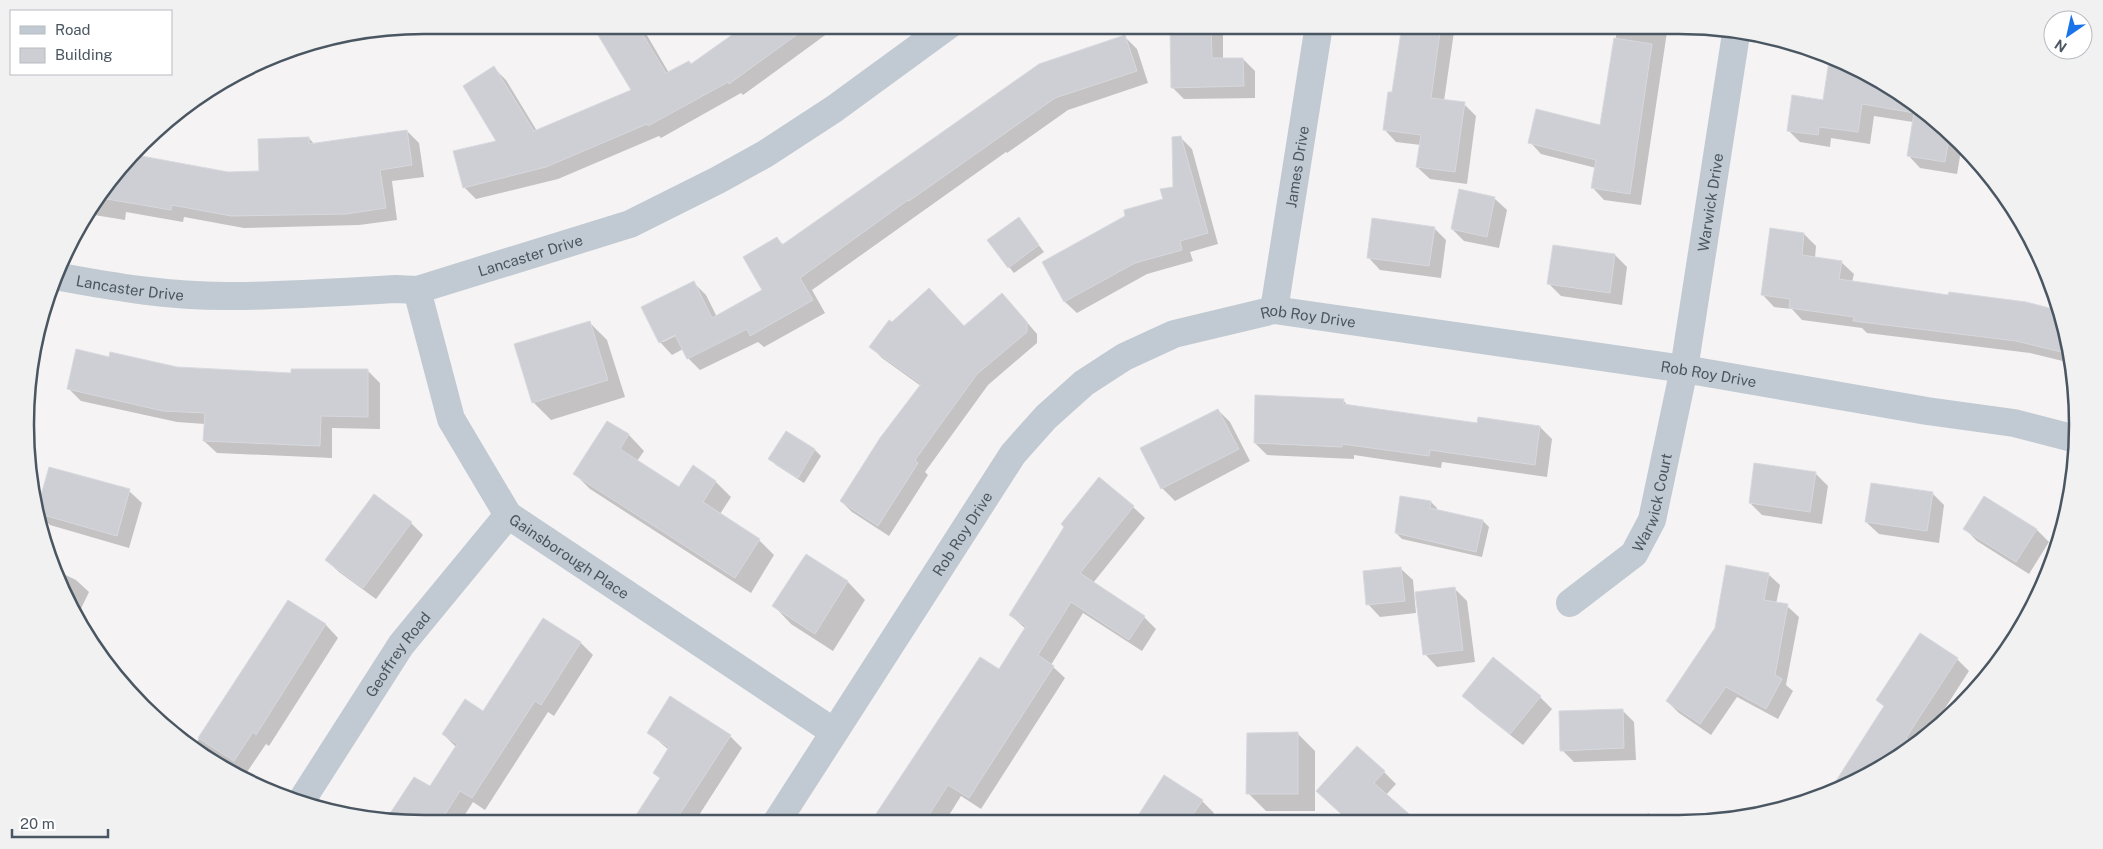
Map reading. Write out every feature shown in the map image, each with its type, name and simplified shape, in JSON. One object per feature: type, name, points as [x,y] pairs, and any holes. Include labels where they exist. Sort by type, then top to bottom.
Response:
[{"type":"street","name":"Lancaster Drive","points":[[62,277],[120,288],[178,294],[232,296],[396,288],[417,290],[630,224],[765,154],[834,109],[937,34]]},
{"type":"street","name":"James Drive","points":[[1274,310],[1318,34]]},
{"type":"street","name":"Warwick Drive","points":[[1684,369],[1735,38]]},
{"type":"street","name":"Gainsborough Place","points":[[417,290],[451,419],[508,515],[834,732]]},
{"type":"street","name":"Rob Roy Drive","points":[[781,815],[1013,454],[1046,417],[1084,383],[1132,353],[1174,334],[1274,310],[1684,369],[1927,411],[2014,423],[2069,436]]},
{"type":"street","name":"Warwick Court","points":[[1570,603],[1634,554],[1652,520],[1684,369]]},
{"type":"street","name":"Geoffrey Road","points":[[305,797],[401,645],[508,515]]},
{"type":"building","points":[[597,34],[642,34],[666,73],[689,61],[691,64],[733,34],[798,34],[729,84],[728,82],[648,126],[647,124],[546,167],[463,188],[453,151],[496,141],[463,86],[494,66],[534,131],[631,90]]},
{"type":"building","points":[[1170,34],[1211,34],[1212,58],[1243,58],[1244,86],[1171,88]]},
{"type":"building","points":[[1401,34],[1440,34],[1431,98],[1465,102],[1455,172],[1416,167],[1421,135],[1383,130],[1388,92],[1392,92]]},
{"type":"building","points":[[1125,35],[1137,71],[1055,98],[908,200],[800,278],[813,300],[750,336],[747,329],[687,359],[675,335],[659,343],[641,307],[694,281],[712,318],[762,290],[743,257],[777,237],[782,245],[1039,64]]},
{"type":"building","points":[[1614,38],[1652,44],[1630,194],[1591,188],[1596,160],[1528,143],[1536,109],[1600,125]]},
{"type":"building","points":[[1829,63],[1874,86],[1916,114],[1948,142],[1945,162],[1907,156],[1914,113],[1862,104],[1858,132],[1819,127],[1818,135],[1787,131],[1792,95],[1823,100]]},
{"type":"building","points":[[407,130],[412,165],[380,170],[386,208],[346,214],[231,216],[172,205],[171,210],[106,199],[141,156],[228,172],[259,171],[258,139],[309,137],[309,144]]},
{"type":"building","points":[[1181,136],[1208,233],[1180,241],[1182,250],[1135,263],[1064,302],[1042,262],[1125,216],[1124,210],[1163,199],[1160,189],[1173,187],[1172,137]]},
{"type":"building","points":[[1459,189],[1495,197],[1487,237],[1451,229]]},
{"type":"building","points":[[1019,217],[1039,245],[1008,268],[987,240]]},
{"type":"building","points":[[1372,218],[1435,227],[1429,266],[1367,258]]},
{"type":"building","points":[[1770,228],[1804,233],[1802,255],[1842,261],[1839,279],[1948,295],[1949,292],[2026,302],[2052,309],[2063,352],[2016,341],[1853,321],[1854,317],[1789,308],[1790,299],[1761,295]]},
{"type":"building","points":[[1553,245],[1615,254],[1610,293],[1547,284]]},
{"type":"building","points":[[929,288],[964,326],[1002,293],[1027,322],[1027,332],[977,374],[915,460],[918,463],[878,526],[840,501],[880,438],[921,384],[869,347],[889,320],[892,322]]},
{"type":"building","points":[[590,321],[608,380],[532,403],[514,344]]},
{"type":"building","points":[[76,349],[109,357],[110,352],[177,367],[291,373],[291,369],[368,369],[368,417],[321,416],[320,446],[203,441],[205,413],[163,411],[67,389]]},
{"type":"building","points":[[1255,395],[1344,399],[1343,404],[1477,423],[1478,417],[1540,426],[1535,465],[1430,450],[1429,456],[1342,444],[1342,447],[1254,443]]},
{"type":"building","points":[[1218,409],[1239,449],[1161,489],[1140,448]]},
{"type":"building","points":[[607,421],[629,434],[620,449],[679,487],[693,465],[716,481],[703,502],[760,539],[735,578],[573,474]]},
{"type":"building","points":[[786,431],[815,449],[798,478],[768,459]]},
{"type":"building","points":[[1754,463],[1816,472],[1810,512],[1749,503]]},
{"type":"building","points":[[49,467],[130,489],[117,536],[44,515],[40,497]]},
{"type":"building","points":[[1099,477],[1134,506],[1080,573],[1145,616],[1129,640],[1071,602],[1038,655],[1054,666],[969,798],[948,785],[929,815],[875,815],[980,657],[999,669],[1026,626],[1009,615],[1064,527],[1061,524]]},
{"type":"building","points":[[1871,483],[1933,492],[1927,531],[1865,522]]},
{"type":"building","points":[[374,494],[412,522],[363,588],[325,560]]},
{"type":"building","points":[[1400,496],[1431,501],[1430,508],[1483,520],[1476,552],[1395,533]]},
{"type":"building","points":[[1984,496],[2037,529],[2016,562],[1963,529]]},
{"type":"building","points":[[806,554],[848,581],[815,634],[772,606]]},
{"type":"building","points":[[1726,565],[1769,573],[1764,600],[1788,604],[1775,675],[1782,679],[1766,709],[1726,687],[1700,724],[1666,701],[1715,628]]},
{"type":"building","points":[[1401,567],[1405,601],[1366,605],[1363,571]]},
{"type":"building","points":[[1455,587],[1463,650],[1423,655],[1415,592]]},
{"type":"building","points":[[288,600],[326,624],[256,735],[253,732],[234,761],[198,738]]},
{"type":"building","points":[[543,618],[581,642],[541,705],[535,701],[472,798],[460,791],[445,815],[390,813],[414,777],[430,786],[457,744],[442,734],[465,699],[483,711]]},
{"type":"building","points":[[1920,633],[1958,658],[1906,738],[1909,740],[1874,763],[1835,783],[1884,706],[1876,700]]},
{"type":"building","points":[[1493,657],[1541,696],[1510,734],[1462,696]]},
{"type":"building","points":[[670,696],[731,735],[679,815],[636,815],[660,778],[653,773],[669,747],[647,733]]},
{"type":"building","points":[[1623,709],[1624,748],[1560,751],[1559,711]]},
{"type":"building","points":[[1298,732],[1298,794],[1246,794],[1247,733]]},
{"type":"building","points":[[1357,746],[1385,771],[1374,783],[1410,815],[1342,815],[1316,791]]},
{"type":"building","points":[[1164,775],[1203,800],[1193,815],[1138,815]]}]
